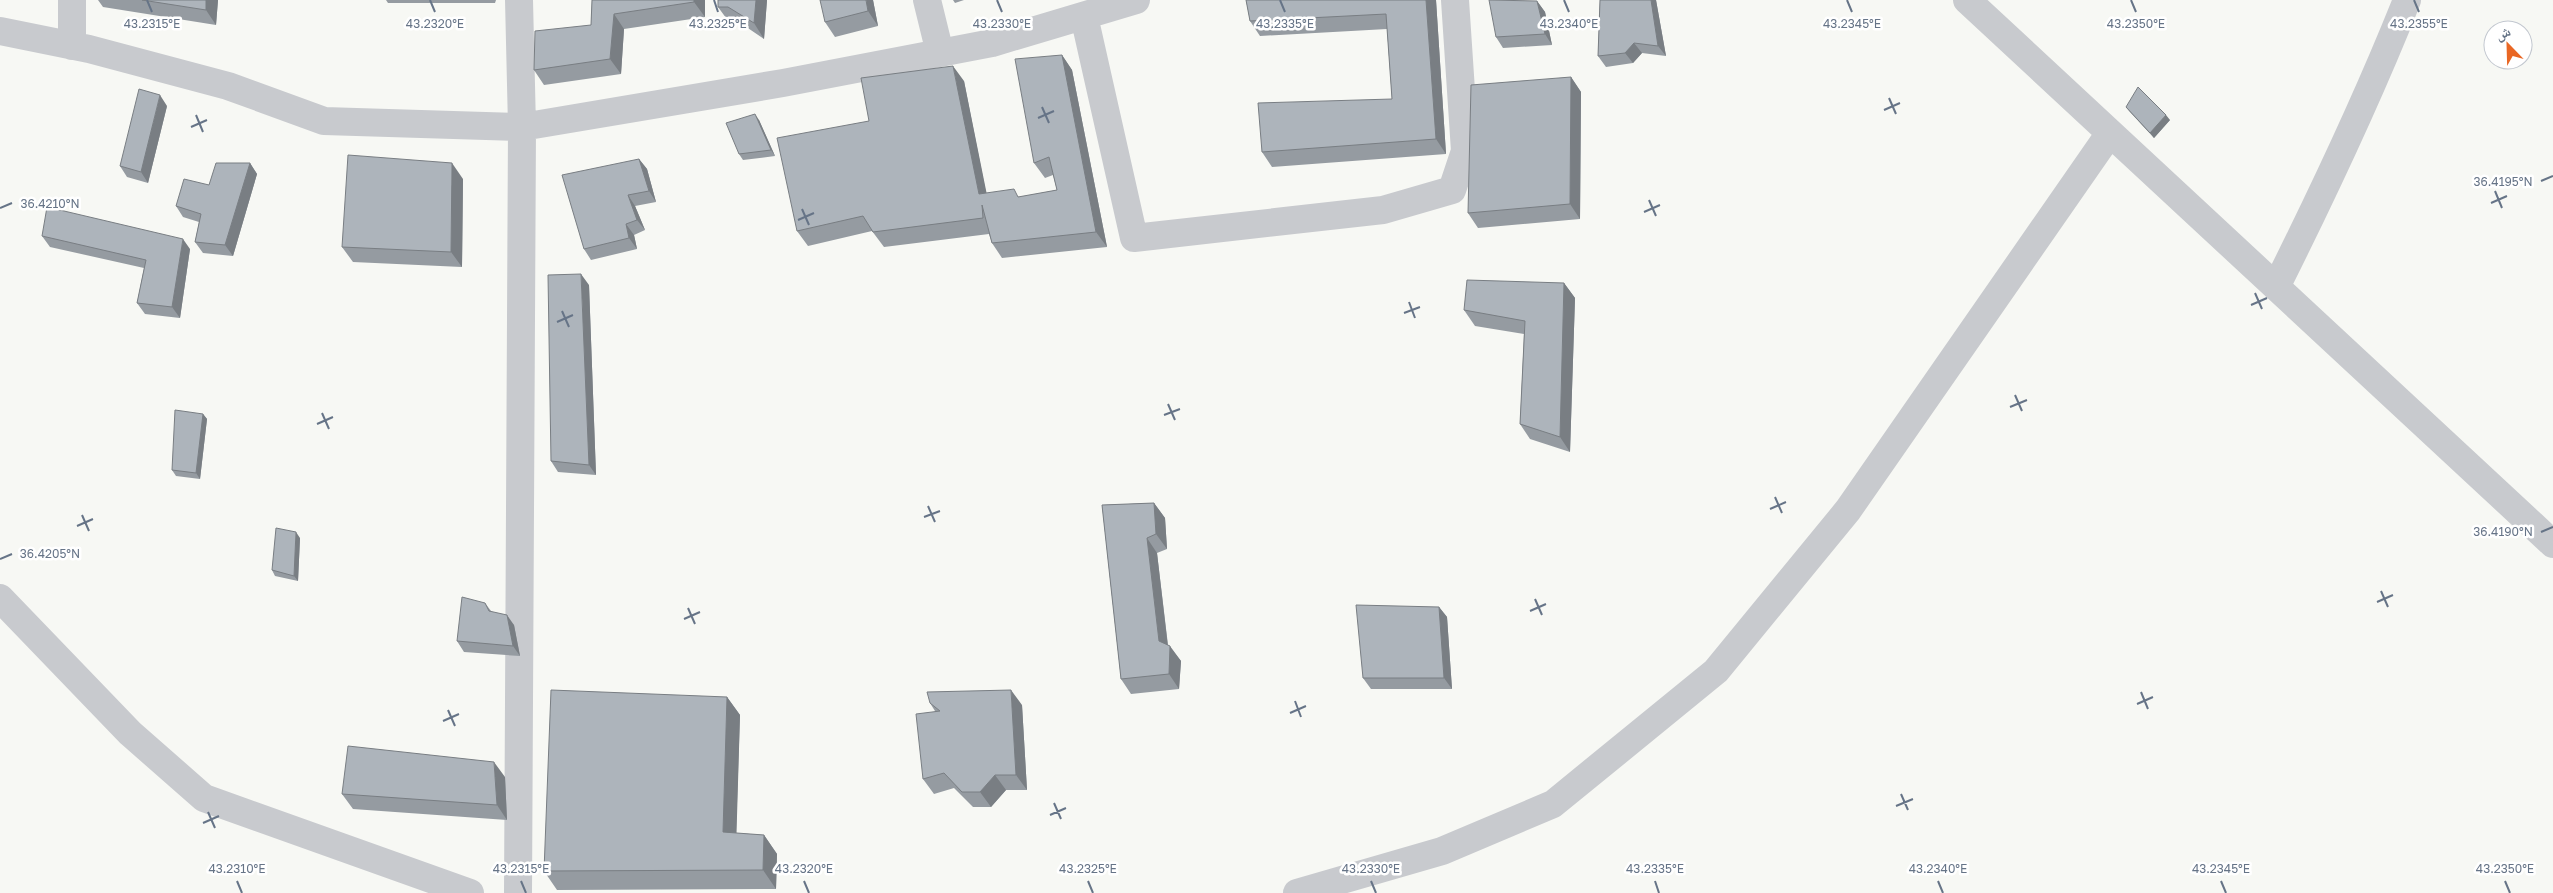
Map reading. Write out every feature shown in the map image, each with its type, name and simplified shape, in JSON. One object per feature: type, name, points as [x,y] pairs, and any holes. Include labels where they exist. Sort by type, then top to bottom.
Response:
[{"type":"street","points":[[72,0],[72,46]]},
{"type":"street","points":[[518,893],[522,127],[519,0]]},
{"type":"street","points":[[927,0],[940,53]]},
{"type":"street","points":[[0,31],[72,46],[228,86],[324,121],[522,127],[992,43],[1136,0]]},
{"type":"street","points":[[1084,16],[1134,238],[1383,210],[1452,190],[1465,151],[1455,0]]},
{"type":"street","points":[[1967,0],[2553,544]]},
{"type":"street","points":[[2276,287],[2332,176],[2382,63],[2407,0]]},
{"type":"street","points":[[1297,893],[1442,851],[1553,804],[1716,672],[1848,510],[2110,133]]},
{"type":"street","points":[[0,598],[130,733],[204,798],[470,893]]},
{"type":"building","points":[[142,0],[206,0],[206,10]]},
{"type":"building","points":[[592,0],[694,0],[694,2],[614,14],[610,59],[534,70],[535,31],[591,25]]},
{"type":"building","points":[[718,0],[756,0],[754,23],[728,7],[718,7]]},
{"type":"building","points":[[820,0],[866,0],[868,11],[825,22]]},
{"type":"building","points":[[1246,0],[1426,0],[1436,139],[1262,152],[1258,103],[1392,99],[1386,14],[1250,21]]},
{"type":"building","points":[[1489,0],[1537,1],[1545,34],[1496,37]]},
{"type":"building","points":[[1600,0],[1651,0],[1658,46],[1634,43],[1625,53],[1598,56]]},
{"type":"building","points":[[1062,55],[1096,232],[992,243],[982,205],[983,218],[873,232],[863,216],[797,231],[777,138],[869,121],[861,78],[953,66],[979,194],[1014,189],[1018,197],[1057,190],[1049,157],[1034,163],[1015,59]]},
{"type":"building","points":[[1571,77],[1570,204],[1468,213],[1471,85]]},
{"type":"building","points":[[2138,87],[2166,115],[2150,133],[2126,107]]},
{"type":"building","points":[[139,89],[160,95],[141,172],[120,166]]},
{"type":"building","points":[[755,114],[771,150],[739,154],[726,123]]},
{"type":"building","points":[[348,155],[452,163],[451,252],[342,247]]},
{"type":"building","points":[[639,159],[649,191],[628,195],[637,220],[626,224],[629,238],[584,249],[562,175]]},
{"type":"building","points":[[216,163],[250,163],[225,245],[195,242],[201,214],[176,206],[184,179],[209,185]]},
{"type":"building","points":[[47,207],[183,239],[172,307],[137,303],[146,260],[42,236]]},
{"type":"building","points":[[581,274],[589,465],[551,461],[548,275]]},
{"type":"building","points":[[1467,280],[1564,283],[1560,437],[1520,424],[1525,321],[1464,310]]},
{"type":"building","points":[[175,410],[203,414],[196,473],[172,470]]},
{"type":"building","points":[[1154,503],[1156,534],[1147,538],[1159,641],[1170,646],[1169,674],[1121,679],[1102,505]]},
{"type":"building","points":[[276,528],[296,532],[294,576],[272,570]]},
{"type":"building","points":[[462,597],[485,603],[489,611],[507,615],[513,646],[457,641]]},
{"type":"building","points":[[1356,605],[1439,607],[1444,678],[1363,678]]},
{"type":"building","points":[[551,690],[727,697],[723,832],[764,835],[763,870],[544,871]]},
{"type":"building","points":[[1011,690],[1016,775],[995,775],[980,792],[962,792],[944,773],[923,779],[916,714],[940,711],[930,703],[927,692]]},
{"type":"building","points":[[348,746],[494,762],[497,805],[342,794]]}]
